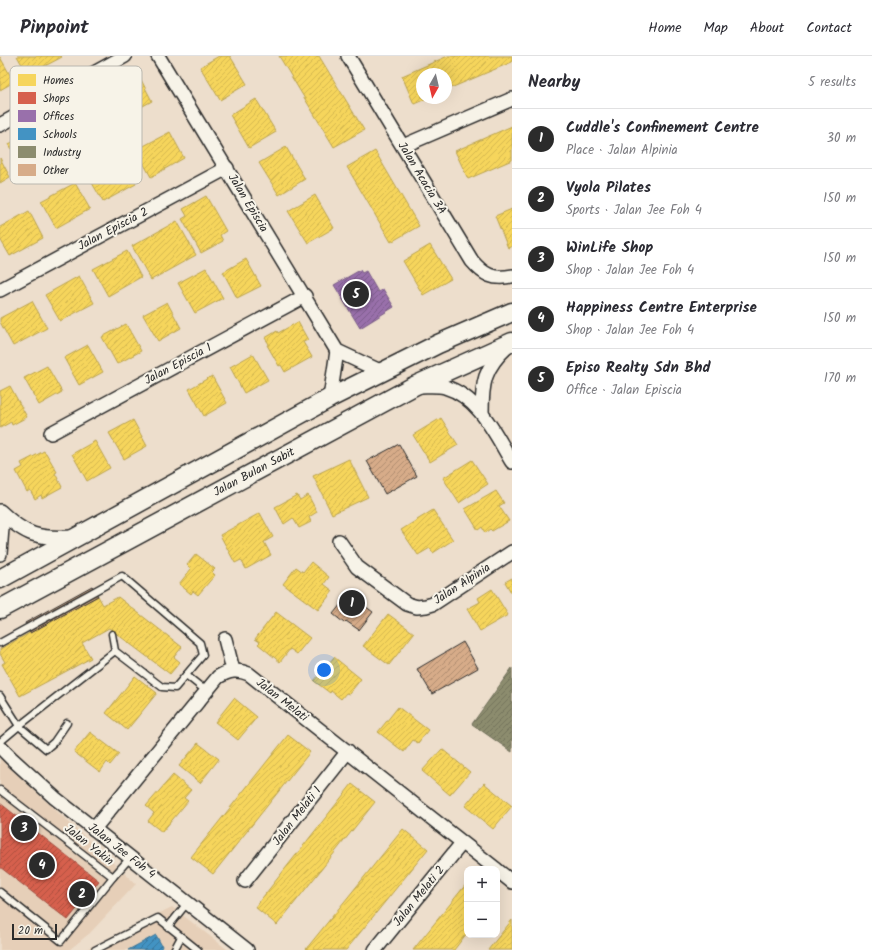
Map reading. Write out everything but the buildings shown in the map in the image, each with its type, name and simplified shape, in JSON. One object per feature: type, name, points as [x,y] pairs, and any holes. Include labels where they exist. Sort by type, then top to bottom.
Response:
[{"type":"main road","points":[[0,579],[330,398],[438,344],[512,312]]},
{"type":"main road","points":[[438,344],[456,344],[512,321]]},
{"type":"main road","name":"Jalan Bulan Sabit","points":[[0,609],[414,386],[512,342]]},
{"type":"street","points":[[107,66],[125,56]]},
{"type":"street","name":"Jalan Episcia","points":[[158,56],[337,351]]},
{"type":"street","name":"Jalan Acacia 3A","points":[[348,56],[472,261],[481,271],[489,275],[497,277],[512,276]]},
{"type":"street","points":[[403,146],[512,99]]},
{"type":"street","points":[[0,125],[10,119]]},
{"type":"street","name":"Jalan Episcia 2","points":[[0,290],[227,168]]},
{"type":"street","name":"Jalan Episcia 1","points":[[51,432],[305,296]]},
{"type":"street","points":[[482,413],[482,393],[491,364],[512,342]]},
{"type":"street","points":[[330,398],[337,351],[382,372]]},
{"type":"street","points":[[414,386],[436,386],[455,391],[466,398],[482,413],[512,462]]},
{"type":"street","points":[[0,512],[15,525],[32,534],[56,538],[79,537]]},
{"type":"street","points":[[0,512],[2,528],[0,554]]},
{"type":"street","name":"Jalan Alpinia","points":[[339,541],[357,567],[407,604],[417,607],[433,604],[512,552]]},
{"type":"street","points":[[94,829],[218,677],[225,672],[233,670],[225,639]]},
{"type":"street","name":"Jalan Melati","points":[[233,670],[242,671],[249,674],[492,866]]},
{"type":"street","name":"Jalan Jee Foh 4","points":[[0,747],[10,758],[50,793],[130,858],[248,950]]},
{"type":"street","name":"Jalan Melati 1","points":[[245,881],[348,752]]},
{"type":"street","name":"Jalan Melati 2","points":[[375,950],[462,842]]},
{"type":"street","name":"Jalan Melati","points":[[500,872],[512,882]]},
{"type":"lane","points":[[0,643],[122,576],[200,643],[203,655],[175,688],[162,687],[115,651],[112,634]]},
{"type":"lane","points":[[0,742],[18,726],[115,651]]},
{"type":"lane","points":[[186,675],[206,691]]},
{"type":"lane","points":[[0,696],[18,726],[46,749],[54,742],[67,723]]},
{"type":"lane","name":"Jalan Yakin","points":[[0,790],[113,877],[61,941],[0,892]]},
{"type":"lane","points":[[113,877],[130,858]]},
{"type":"lane","points":[[168,927],[188,902]]},
{"type":"lane","points":[[95,950],[158,918],[198,950]]},
{"type":"lane","points":[[174,950],[182,937]]},
{"type":"shaded area","points":[[0,759],[136,884],[90,933],[69,950],[0,950]]},
{"type":"shaded area","points":[[172,907],[228,950],[85,950]]},
{"type":"place","name":"Episo Realty Sdn Bhd","points":[[356,294]]},
{"type":"place","name":"Cuddle's Confinement Centre","points":[[352,603]]},
{"type":"place","name":"WinLife Shop","points":[[24,828]]},
{"type":"place","name":"Happiness Centre Enterprise","points":[[42,865]]},
{"type":"place","name":"Vyola Pilates","points":[[82,894]]}]
